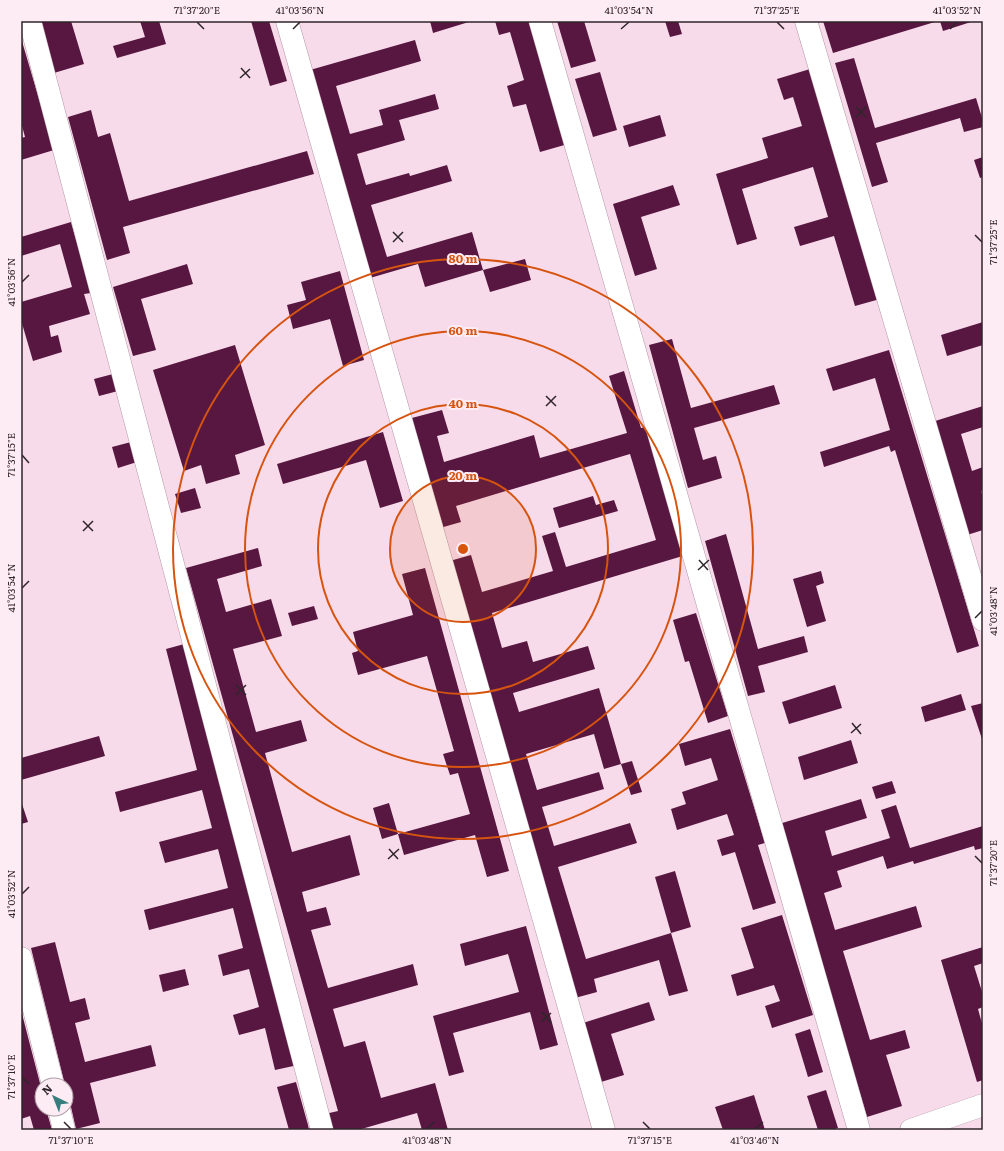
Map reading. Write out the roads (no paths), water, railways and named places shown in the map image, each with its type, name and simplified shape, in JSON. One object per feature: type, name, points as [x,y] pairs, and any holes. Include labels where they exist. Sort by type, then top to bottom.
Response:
[{"type":"street","points":[[30,21],[322,1130]]},
{"type":"street","points":[[287,21],[604,1130]]},
{"type":"street","points":[[540,21],[859,1130]]},
{"type":"street","points":[[806,21],[983,620]]},
{"type":"street","points":[[21,958],[51,1077]]},
{"type":"street","points":[[911,1130],[983,1105]]},
{"type":"street","points":[[61,1117],[64,1130]]}]
